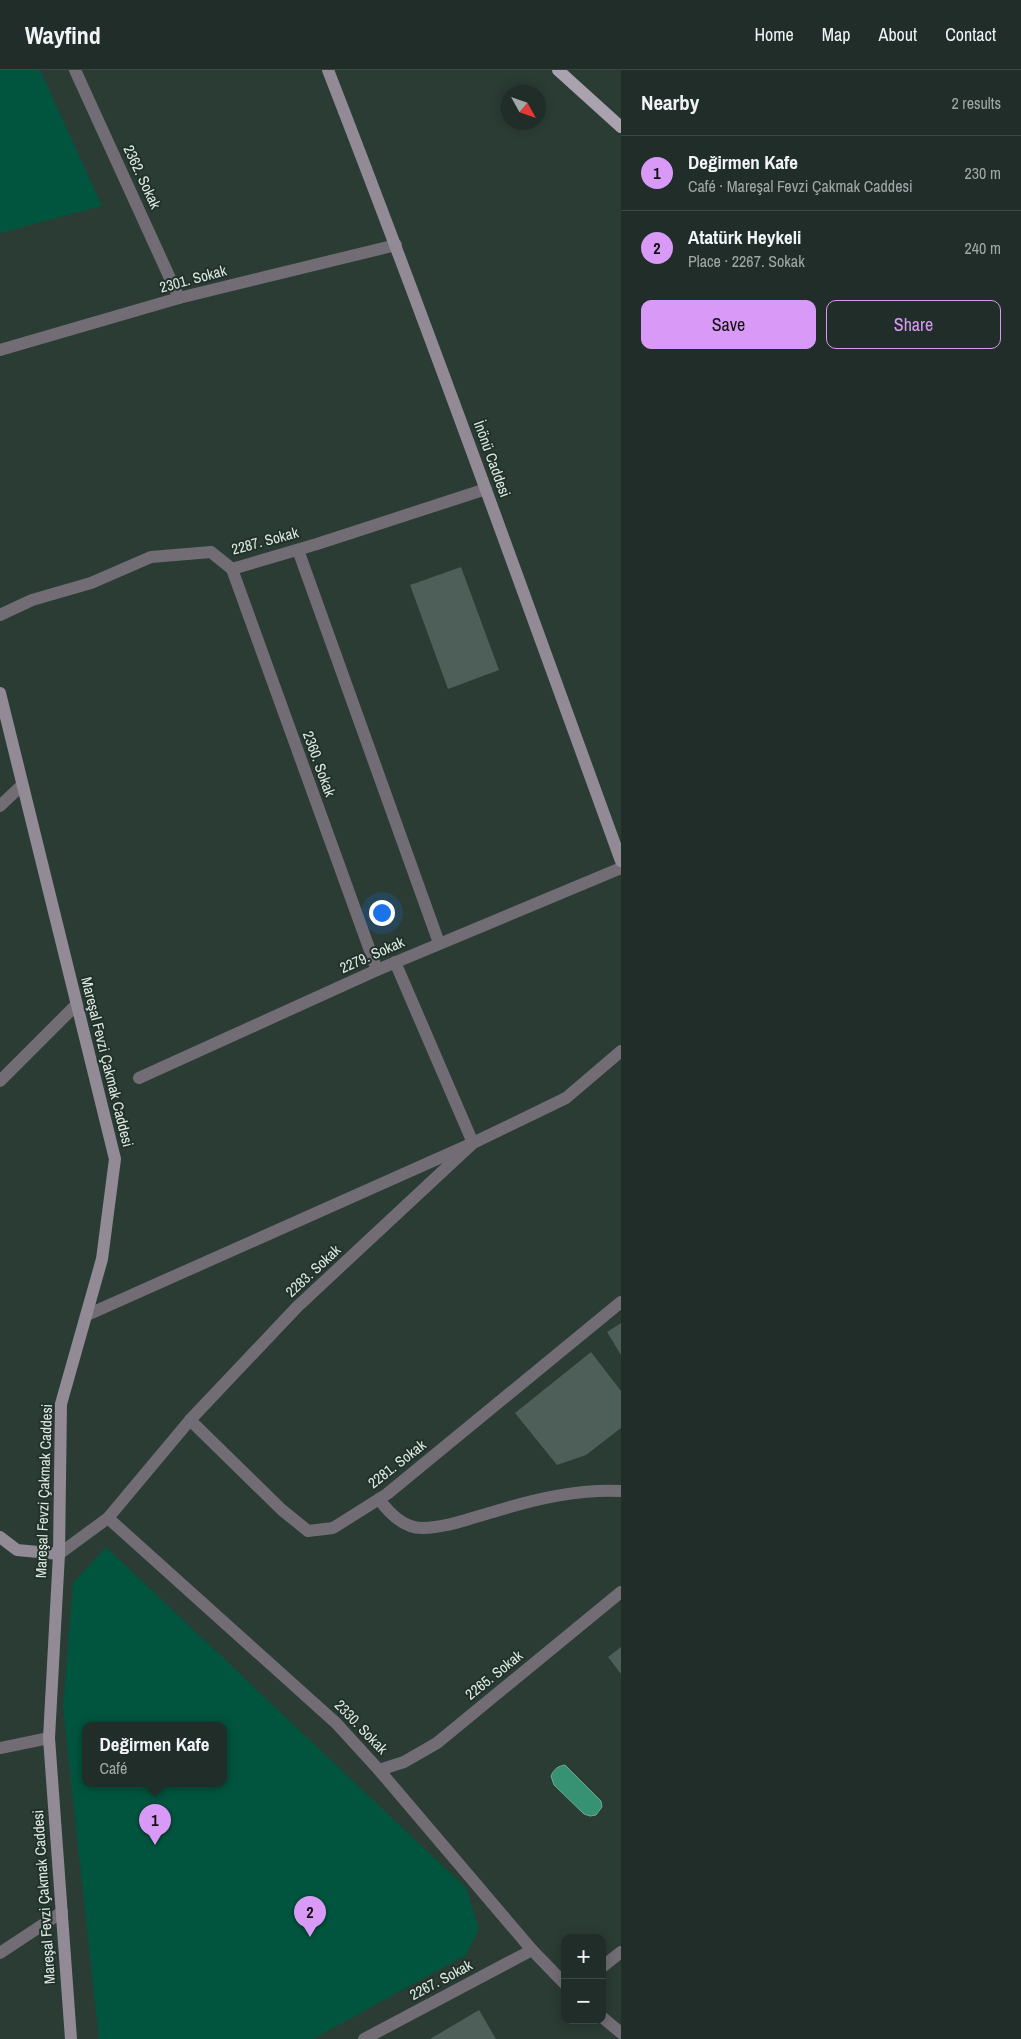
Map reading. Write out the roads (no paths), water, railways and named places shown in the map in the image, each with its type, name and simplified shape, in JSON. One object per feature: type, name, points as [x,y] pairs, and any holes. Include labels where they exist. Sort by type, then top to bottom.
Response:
[{"type":"main road","points":[[558,70],[621,127]]},
{"type":"street","name":"2362. Sokak","points":[[75,70],[180,298]]},
{"type":"street","name":"İnönü Caddesi","points":[[328,70],[396,245],[486,488],[621,862]]},
{"type":"street","name":"2301. Sokak","points":[[0,350],[180,298],[396,245]]},
{"type":"street","name":"2287. Sokak","points":[[0,615],[32,600],[91,583],[151,557],[211,552],[232,569],[298,550],[486,488]]},
{"type":"street","points":[[298,550],[439,943]]},
{"type":"street","name":"2360. Sokak","points":[[232,569],[377,970]]},
{"type":"street","name":"Mareşal Fevzi Çakmak Caddesi","points":[[0,694],[115,1159],[102,1259],[61,1404],[59,1554],[49,1738],[71,2039]]},
{"type":"street","points":[[0,806],[22,785]]},
{"type":"street","name":"2279. Sokak","points":[[139,1078],[394,962],[621,868]]},
{"type":"street","points":[[87,1315],[473,1143],[394,962]]},
{"type":"street","points":[[0,1081],[76,1005]]},
{"type":"street","name":"2283. Sokak","points":[[59,1554],[108,1518],[190,1420],[297,1307],[473,1143],[566,1098],[621,1051]]},
{"type":"street","name":"2281. Sokak","points":[[190,1420],[282,1510],[308,1531],[333,1528],[379,1500],[621,1302]]},
{"type":"street","points":[[379,1500],[393,1516],[402,1522],[422,1528],[452,1523],[554,1496],[580,1492],[621,1491]]},
{"type":"street","name":"2330. Sokak","points":[[108,1518],[336,1723],[379,1770],[532,1950],[561,1980]]},
{"type":"street","points":[[0,1537],[17,1550],[59,1554]]},
{"type":"street","name":"2265. Sokak","points":[[379,1770],[404,1762],[437,1743],[621,1592]]},
{"type":"street","points":[[0,1748],[49,1738]]},
{"type":"street","points":[[0,1953],[62,1912]]},
{"type":"street","name":"2267. Sokak","points":[[364,2039],[532,1950]]},
{"type":"street","points":[[606,1964],[621,1952]]},
{"type":"street","points":[[606,2020],[621,2033]]},
{"type":"place","name":"Değirmen Kafe","points":[[155,1845]]},
{"type":"place","name":"Atatürk Heykeli","points":[[310,1937]]}]
